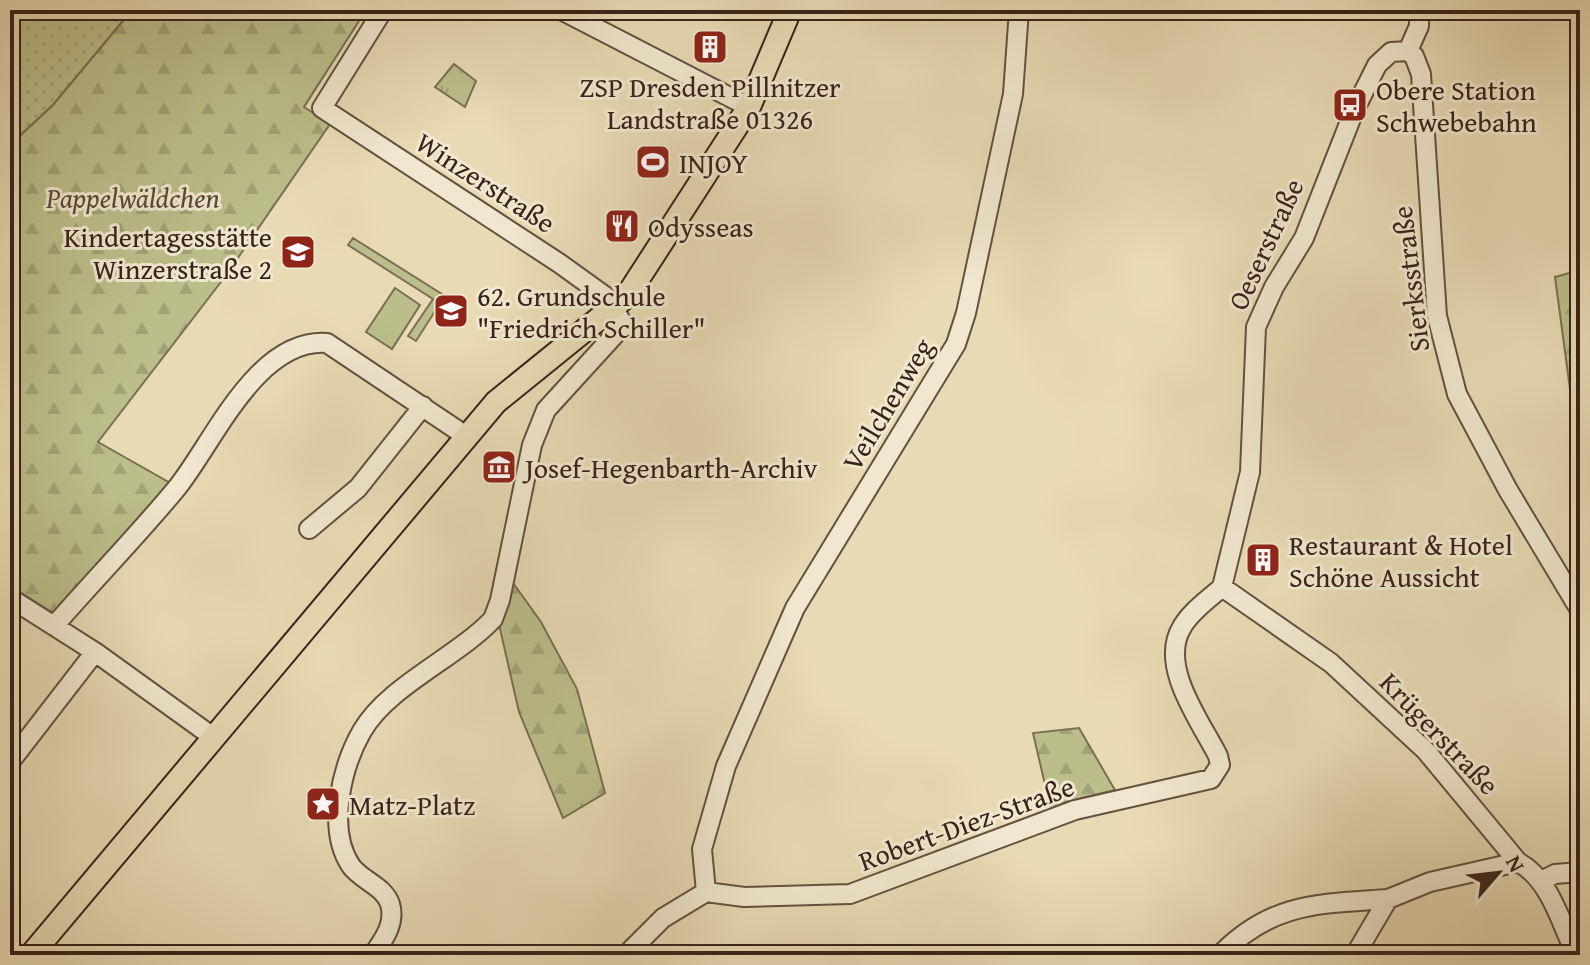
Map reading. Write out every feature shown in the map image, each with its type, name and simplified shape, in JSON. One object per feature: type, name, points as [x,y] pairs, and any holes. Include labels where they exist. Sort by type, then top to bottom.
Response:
[{"type":"main road","points":[[31,955],[496,402],[615,308],[670,235],[749,107],[790,10]]},
{"type":"street","name":"Winzerstraße","points":[[383,10],[322,108],[559,263],[609,299],[615,308]]},
{"type":"street","points":[[561,10],[749,107]]},
{"type":"street","name":"Veilchenweg","points":[[706,892],[702,849],[726,766],[795,608],[951,358],[966,313],[1013,94],[1019,10]]},
{"type":"street","points":[[1408,51],[1419,26],[1419,10]]},
{"type":"street","name":"Oeserstraße","points":[[1222,587],[1250,472],[1256,327],[1274,287],[1304,238],[1336,153],[1377,65],[1391,52],[1408,51]]},
{"type":"street","name":"Sierksstraße","points":[[1408,51],[1414,56],[1421,74],[1437,316],[1457,394],[1508,490],[1580,610]]},
{"type":"street","points":[[373,955],[389,929],[391,911],[383,893],[358,873],[343,850],[340,795],[354,749],[364,728],[382,708],[493,619],[500,600],[537,432],[558,394],[619,330],[621,321],[615,308]]},
{"type":"street","points":[[54,626],[177,488],[241,394],[287,353],[304,343],[327,343],[466,436]]},
{"type":"street","points":[[309,529],[358,488],[423,406]]},
{"type":"street","name":"Krügerstraße","points":[[1222,587],[1323,657],[1417,742],[1518,862],[1533,870],[1576,955]]},
{"type":"street","name":"Robert-Diez-Straße","points":[[706,892],[744,897],[850,894],[1075,810],[1211,779],[1219,769],[1218,756],[1183,687],[1175,646],[1183,625],[1222,587]]},
{"type":"street","points":[[10,598],[95,652],[213,737]]},
{"type":"street","points":[[10,762],[95,652]]},
{"type":"street","points":[[1220,955],[1261,921],[1298,906],[1388,899],[1430,882],[1518,862]]},
{"type":"street","points":[[1541,881],[1555,874],[1580,872]]},
{"type":"street","points":[[626,955],[663,918],[706,892]]},
{"type":"street","points":[[1359,952],[1388,899]]},
{"type":"green space","points":[[13,10],[132,10],[53,105],[10,145]]},
{"type":"green space","name":"Pappelwäldchen","points":[[132,10],[366,10],[304,107],[330,124],[224,278],[98,442],[172,484],[53,613],[10,586],[10,145],[53,105]]},
{"type":"green space","points":[[454,64],[476,81],[465,107],[435,87]]},
{"type":"green space","points":[[353,238],[445,296],[440,303],[436,302],[439,305],[416,341],[408,336],[433,299],[348,245]]},
{"type":"green space","points":[[1580,270],[1580,402],[1572,404],[1555,277]]},
{"type":"green space","points":[[395,288],[420,305],[392,349],[366,332]]},
{"type":"green space","points":[[511,580],[541,622],[577,689],[605,793],[563,818],[519,712],[498,620]]},
{"type":"green space","points":[[1079,728],[1115,790],[1050,806],[1033,733]]},
{"type":"place","name":"ZSP Dresden Pillnitzer Landstraße 01326","points":[[710,47]]},
{"type":"place","name":"Obere Station Schwebebahn","points":[[1350,105]]},
{"type":"place","name":"INJOY","points":[[653,162]]},
{"type":"place","name":"Odysseas","points":[[622,226]]},
{"type":"place","name":"Kindertagesstätte Winzerstraße 2","points":[[298,252]]},
{"type":"place","name":"62. Grundschule \"Friedrich Schiller\"","points":[[451,311]]},
{"type":"place","name":"Josef-Hegenbarth-Archiv","points":[[499,467]]},
{"type":"place","name":"Restaurant & Hotel Schöne Aussicht","points":[[1263,560]]},
{"type":"place","name":"Matz-Platz","points":[[323,804]]}]
